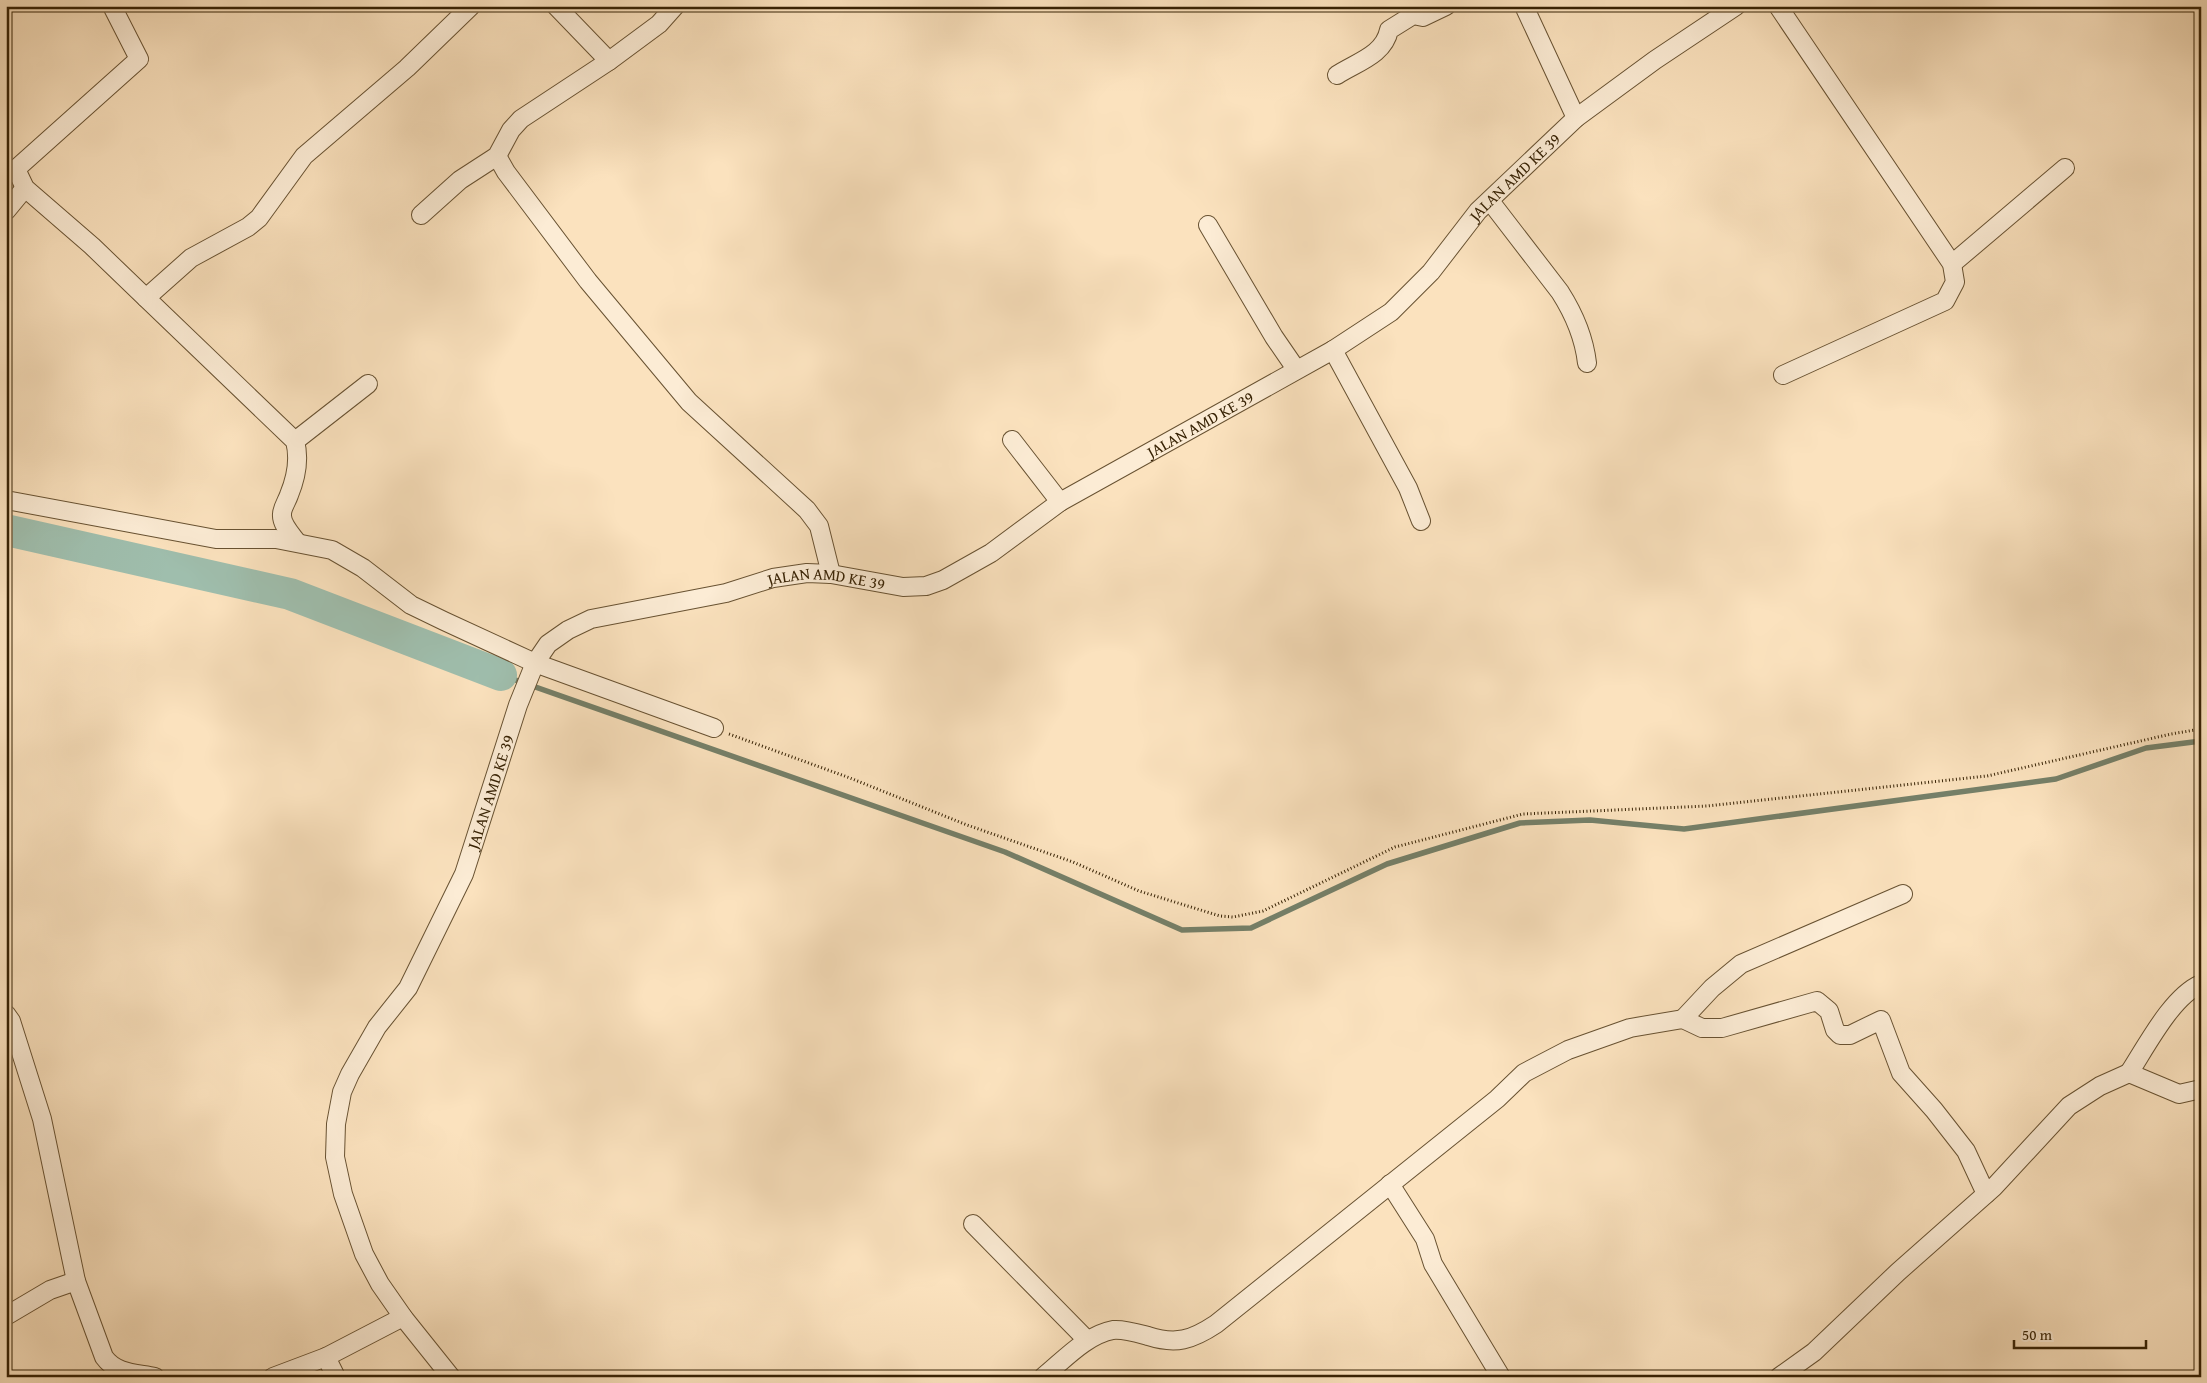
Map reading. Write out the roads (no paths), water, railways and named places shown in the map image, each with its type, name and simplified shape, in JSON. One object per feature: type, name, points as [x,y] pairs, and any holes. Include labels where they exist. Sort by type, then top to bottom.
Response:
[{"type":"street","points":[[112,6],[139,59],[16,169],[25,188],[92,246],[295,441],[298,452],[298,464],[294,485],[282,514],[284,524],[297,542]]},
{"type":"street","points":[[146,298],[191,258],[248,227],[259,218],[304,156],[407,68],[470,6]]},
{"type":"street","points":[[556,6],[609,61]]},
{"type":"street","points":[[421,216],[460,180],[497,156],[511,130],[521,119],[609,61],[659,24],[675,6]]},
{"type":"street","points":[[1337,75],[1374,54],[1387,41],[1389,30],[1398,23],[1413,15],[1423,17],[1446,6]]},
{"type":"street","points":[[1524,6],[1576,118]]},
{"type":"street","name":"JALAN AMD KE 39","points":[[451,1377],[403,1317],[380,1284],[364,1254],[345,1202],[335,1158],[338,1116],[342,1092],[350,1074],[378,1027],[408,988],[464,874],[518,705],[535,663],[548,644],[568,630],[591,619],[726,593],[773,578],[807,573],[831,574],[903,587],[926,586],[943,580],[991,553],[1060,502],[1222,414],[1296,369],[1333,350],[1391,312],[1431,272],[1478,212],[1576,118],[1655,60],[1736,6]]},
{"type":"street","points":[[1778,6],[1952,264],[1955,282],[1945,301],[1783,375]]},
{"type":"street","points":[[497,156],[506,172],[588,280],[689,402],[807,510],[819,526],[831,574]]},
{"type":"street","points":[[1952,264],[2065,168]]},
{"type":"street","points":[[6,211],[25,188]]},
{"type":"street","points":[[1490,201],[1565,300],[1585,345],[1587,362]]},
{"type":"street","points":[[1208,224],[1274,337],[1296,369]]},
{"type":"street","points":[[1333,350],[1408,488],[1421,521]]},
{"type":"street","points":[[295,441],[368,384]]},
{"type":"street","points":[[1012,440],[1060,502]]},
{"type":"street","points":[[6,500],[216,539],[276,539],[332,550],[364,568],[412,605],[535,663],[714,728]]},
{"type":"street","points":[[1043,1377],[1087,1340],[1113,1330],[1134,1332],[1160,1340],[1182,1341],[1200,1335],[1498,1099],[1524,1073],[1568,1050],[1621,1031],[1683,1019],[1712,988],[1741,964],[1903,894]]},
{"type":"street","points":[[1780,1377],[1814,1352],[1898,1272],[1986,1194],[2069,1106],[2100,1086],[2129,1073],[2174,1007],[2191,988],[2201,984]]},
{"type":"street","points":[[1683,1019],[1702,1028],[1722,1028],[1817,1001],[1829,1012],[1835,1030],[1840,1035],[1850,1035],[1880,1020],[1901,1073],[1934,1110],[1966,1151],[1986,1194]]},
{"type":"street","points":[[6,1014],[11,1021],[42,1119],[76,1281],[104,1357],[110,1365],[118,1370],[155,1377]]},
{"type":"street","points":[[2129,1073],[2179,1094],[2201,1089]]},
{"type":"street","points":[[1390,1184],[1425,1239],[1433,1264],[1501,1377]]},
{"type":"street","points":[[973,1224],[1087,1340]]},
{"type":"street","points":[[6,1316],[50,1290],[76,1281]]},
{"type":"street","points":[[279,1376],[326,1357],[403,1317]]},
{"type":"street","points":[[326,1357],[336,1377]]},
{"type":"waterway","points":[[6,530],[290,594],[501,675]]},
{"type":"waterway","points":[[501,675],[1005,852],[1182,930],[1251,928],[1387,864],[1520,823],[1590,820],[1684,829],[2056,779],[2146,748],[2201,741]]}]
